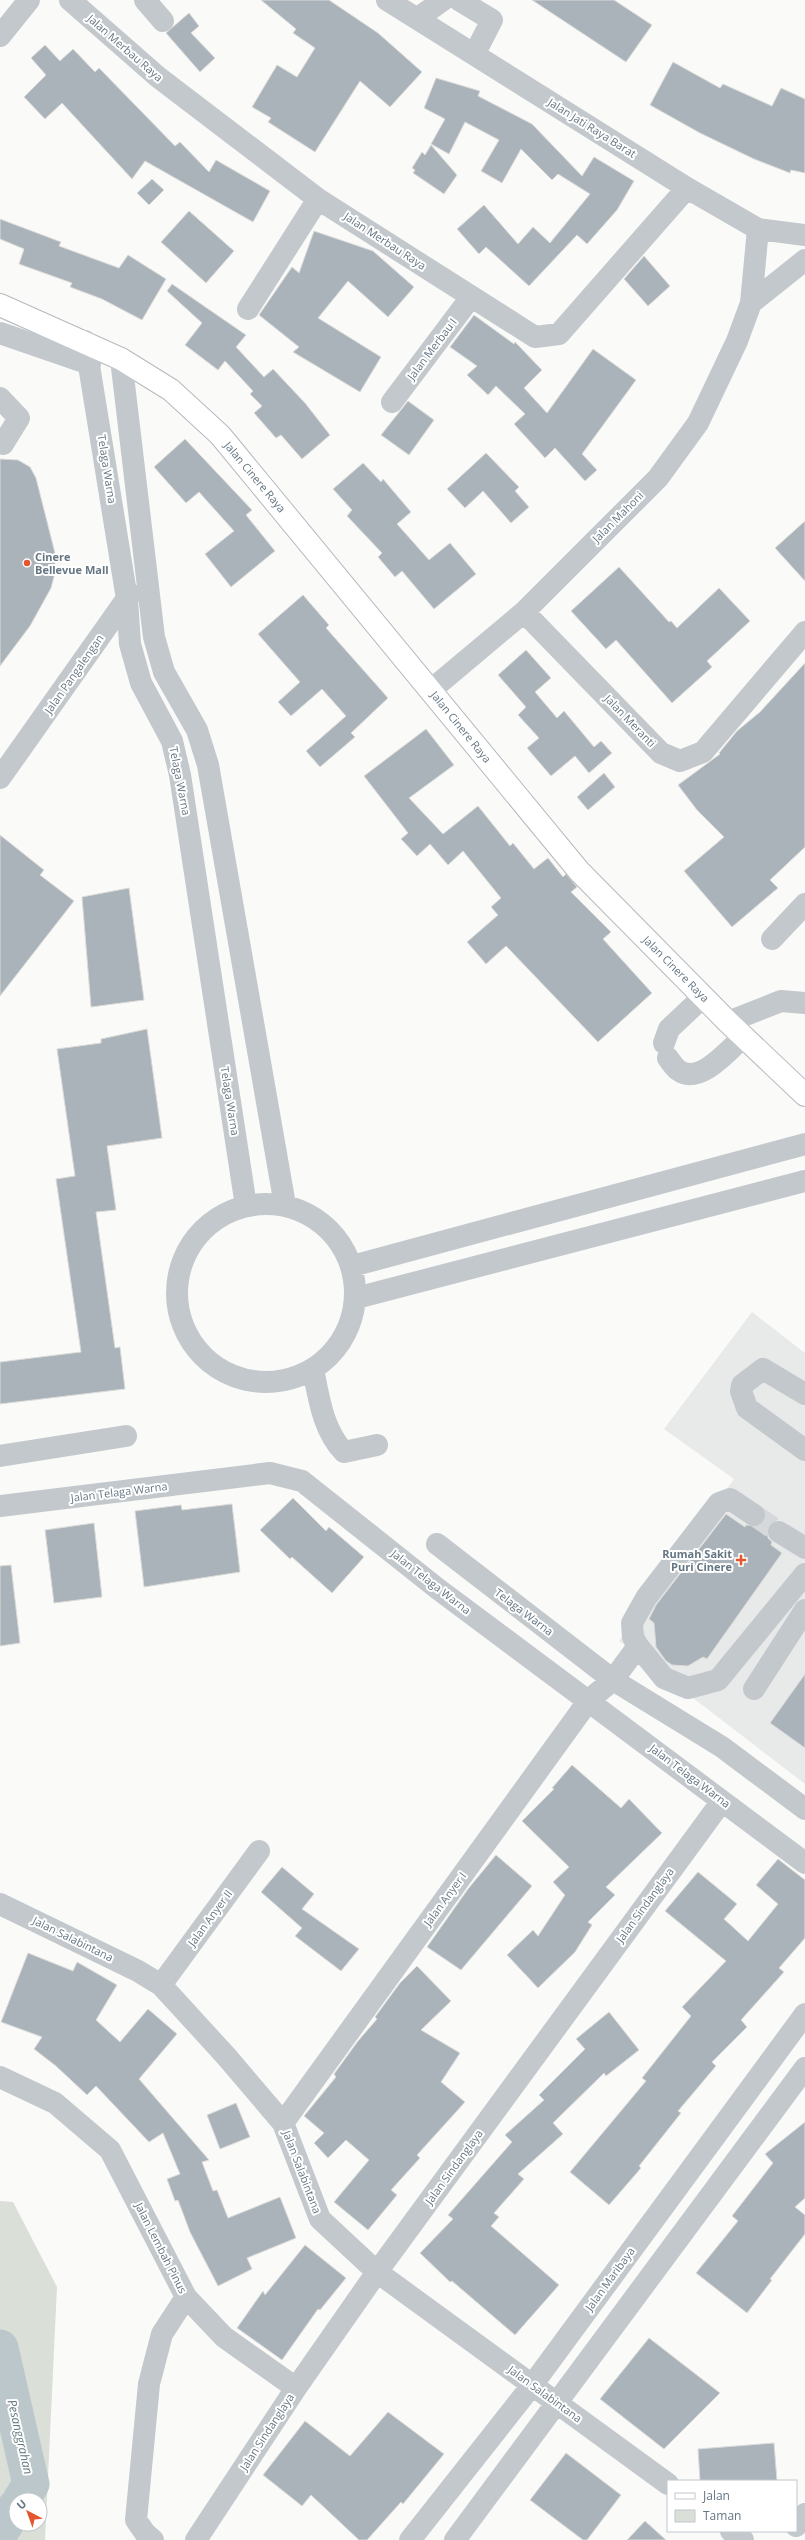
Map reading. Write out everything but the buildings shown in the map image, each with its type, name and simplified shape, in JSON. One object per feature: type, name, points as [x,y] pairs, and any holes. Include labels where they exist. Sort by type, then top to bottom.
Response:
[{"type":"main road","name":"Jalan Cinere Raya","points":[[1,325],[85,341],[121,359],[171,390],[220,435],[579,871],[735,1029],[805,1095]]},
{"type":"street","points":[[0,36],[29,0]]},
{"type":"street","name":"Jalan Merbau Raya","points":[[70,0],[158,77],[318,198],[535,337],[559,334],[687,188]]},
{"type":"street","points":[[145,0],[163,21]]},
{"type":"street","name":"Jalan Jati Raya Barat","points":[[386,0],[475,53],[687,188],[758,229],[805,235]]},
{"type":"street","points":[[418,18],[443,0]]},
{"type":"street","points":[[459,0],[492,20],[475,53]]},
{"type":"street","points":[[248,309],[318,198]]},
{"type":"street","name":"Jalan Mahoni","points":[[431,690],[524,612],[658,478],[698,423],[737,341],[751,303],[758,229]]},
{"type":"street","points":[[751,303],[805,260]]},
{"type":"street","name":"Jalan Merbau I","points":[[392,402],[471,297]]},
{"type":"street","points":[[1,325],[90,364]]},
{"type":"street","name":"Telaga Warna","points":[[85,341],[90,364],[127,598],[130,644],[141,683],[172,741],[180,775],[246,1206]]},
{"type":"street","points":[[121,359],[154,638],[164,672],[197,730],[208,765],[285,1206]]},
{"type":"street","points":[[0,398],[19,418],[3,444]]},
{"type":"street","name":"Jalan Pangalengan","points":[[0,778],[147,570]]},
{"type":"street","name":"Jalan Meranti","points":[[524,612],[661,753],[680,761],[703,752],[805,632]]},
{"type":"street","points":[[772,939],[805,904]]},
{"type":"street","points":[[703,997],[669,1029],[666,1050],[679,1071],[693,1074],[710,1068],[735,1029],[781,1001],[805,1003]]},
{"type":"street","points":[[352,1266],[805,1144]]},
{"type":"street","points":[[356,1298],[805,1181]]},
{"type":"street","points":[[266,1204],[285,1206],[314,1217],[327,1227],[342,1245],[352,1266],[356,1298],[347,1331],[327,1359],[298,1377],[264,1383],[241,1379],[215,1367],[202,1356],[183,1328],[177,1294],[183,1260],[202,1232],[225,1215],[246,1206],[266,1204]]},
{"type":"street","points":[[313,1369],[320,1406],[333,1441],[344,1452],[377,1445]]},
{"type":"street","points":[[805,1394],[764,1369],[742,1385],[741,1391],[747,1408],[805,1450]]},
{"type":"street","points":[[0,1456],[126,1436]]},
{"type":"street","name":"Jalan Telaga Warna","points":[[0,1506],[270,1473],[302,1481],[438,1588],[805,1863]]},
{"type":"street","points":[[754,1515],[730,1499],[719,1503],[646,1598],[632,1623],[633,1637],[638,1646],[664,1678],[688,1688],[718,1680],[805,1574]]},
{"type":"street","points":[[779,1532],[805,1548]]},
{"type":"street","name":"Telaga Warna","points":[[437,1544],[613,1680]]},
{"type":"street","points":[[754,1689],[805,1610]]},
{"type":"street","name":"Jalan Anyer I","points":[[283,2123],[589,1700],[613,1680],[638,1646]]},
{"type":"street","points":[[613,1680],[722,1747],[805,1809]]},
{"type":"street","name":"Jalan Sindanglaya","points":[[196,2540],[296,2388],[377,2272],[722,1801]]},
{"type":"street","name":"Jalan Anyer II","points":[[161,1985],[259,1851]]},
{"type":"street","name":"Jalan Salabintana","points":[[0,1904],[138,1971],[161,1985],[226,2056],[283,2123],[320,2219],[377,2272],[533,2384],[667,2483]]},
{"type":"street","name":"Jalan Maribaya","points":[[410,2540],[533,2384],[805,2014]]},
{"type":"street","points":[[455,2540],[805,2068]]},
{"type":"street","name":"Jalan Lembah Pinus","points":[[0,2077],[55,2103],[110,2150],[186,2297],[162,2334],[149,2384],[136,2520],[144,2533],[153,2540]]},
{"type":"street","points":[[186,2297],[224,2337],[296,2388]]},
{"type":"street","points":[[797,2525],[805,2514]]},
{"type":"street","points":[[732,2532],[743,2540]]},
{"type":"shaded area","name":"Rumah Sakit Puri Cinere","points":[[752,1312],[805,1353],[805,1784],[619,1641],[734,1479],[664,1429]]},
{"type":"green space","points":[[0,2201],[13,2202],[57,2287],[47,2492],[8,2492],[8,2532],[45,2532],[45,2540],[0,2540]]},
{"type":"waterway","name":"Pesanggrahan","points":[[0,2348],[31,2484],[26,2492]]},
{"type":"waterway","name":"Pesanggrahan","points":[[0,2532],[8,2520]]},
{"type":"tunnel","points":[[754,1515],[779,1532]]},
{"type":"place","name":"Cinere Bellevue Mall","points":[[27,563]]},
{"type":"place","name":"Rumah Sakit Puri Cinere","points":[[741,1560]]}]
